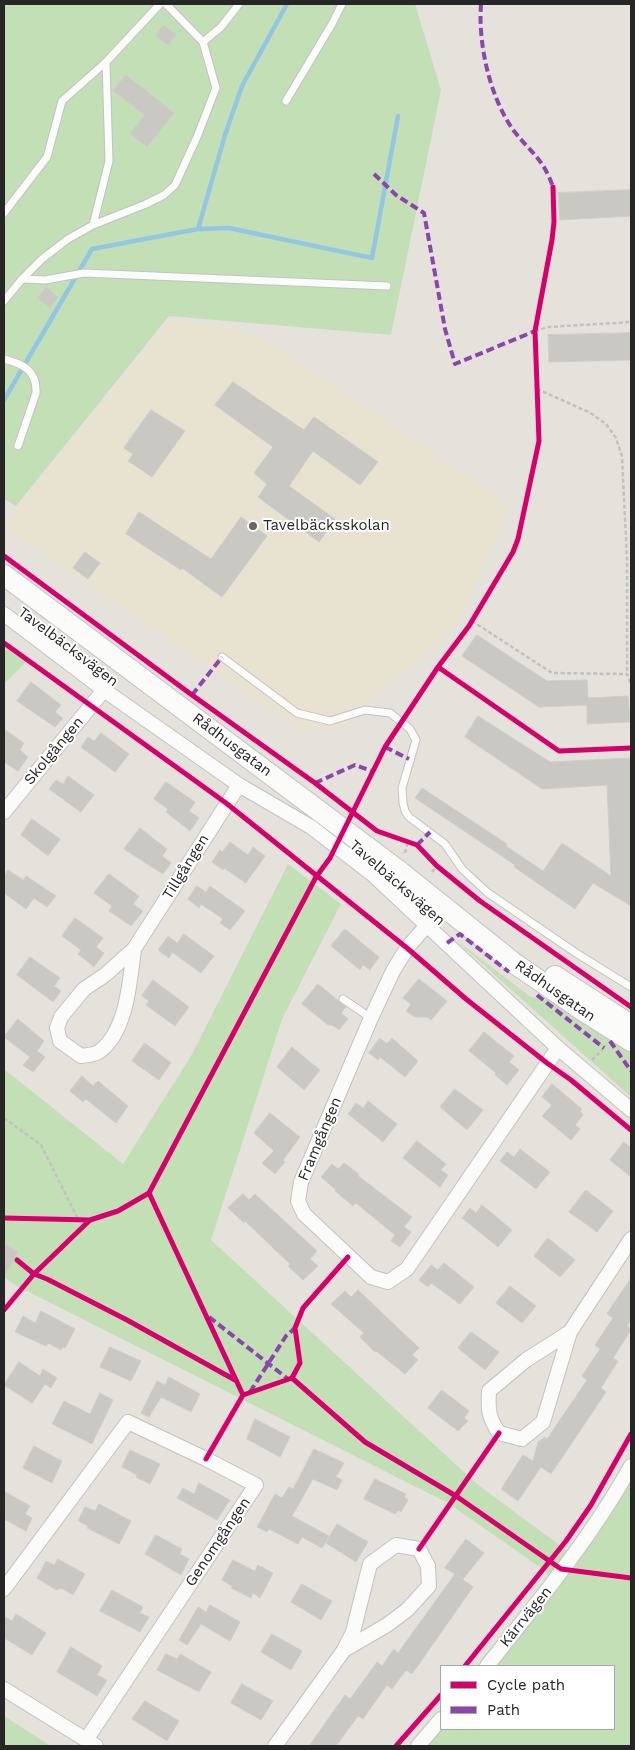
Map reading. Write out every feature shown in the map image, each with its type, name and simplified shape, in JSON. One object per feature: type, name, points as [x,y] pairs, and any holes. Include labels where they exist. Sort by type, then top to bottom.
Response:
[{"type":"main road","name":"Rådhusgatan","points":[[4,575],[303,798],[458,917],[514,963],[631,1041]]},
{"type":"main road","name":"Rådhusgatan","points":[[458,917],[552,973],[631,1025]]},
{"type":"street","name":"Tavelbäcksvägen","points":[[4,614],[104,690],[239,786],[311,827],[372,874],[558,1048],[631,1110]]},
{"type":"street","name":"Skolgången","points":[[4,812],[104,690]]},
{"type":"street","name":"Tillgången","points":[[134,949],[128,996],[121,1021],[111,1039],[99,1052],[81,1056],[60,1041],[57,1028],[61,1017],[84,989],[106,975],[134,949],[239,786]]},
{"type":"street","name":"Framgången","points":[[427,925],[407,948],[397,965],[371,1018],[300,1182],[298,1201],[304,1214],[370,1277],[388,1282],[407,1269],[558,1048]]},
{"type":"street","points":[[570,1332],[526,1360],[489,1390],[488,1412],[492,1424],[499,1433],[522,1439],[543,1422],[570,1332],[631,1239]]},
{"type":"street","name":"Genomgången","points":[[4,1589],[128,1422],[256,1485],[91,1743]]},
{"type":"street","name":"Kärrvägen","points":[[488,1665],[564,1569],[618,1489],[631,1466]]},
{"type":"street","points":[[275,1746],[344,1650],[353,1632],[370,1564],[396,1545],[419,1549],[428,1566],[429,1586],[407,1610],[344,1650]]},
{"type":"street","points":[[4,1689],[91,1743]]},
{"type":"street","points":[[418,1746],[440,1721]]},
{"type":"lane","points":[[4,213],[46,157],[62,101],[106,62],[160,4]]},
{"type":"lane","points":[[4,301],[42,259],[68,239],[93,225],[164,195],[175,185],[197,137],[216,88],[203,42],[166,4]]},
{"type":"lane","points":[[203,42],[221,27],[239,4]]},
{"type":"lane","points":[[286,100],[342,4]]},
{"type":"lane","points":[[93,225],[109,161],[106,62]]},
{"type":"lane","points":[[22,279],[45,280],[84,273],[387,286]]},
{"type":"lane","points":[[4,359],[27,368],[34,376],[37,384],[36,393],[18,446]]},
{"type":"lane","points":[[222,657],[297,713],[330,720],[365,710],[390,713],[402,722],[410,729],[416,740],[402,788],[403,803],[409,817],[445,844],[462,869],[488,892],[576,953],[631,987]]},
{"type":"lane","points":[[343,998],[371,1018]]},
{"type":"path","points":[[535,341],[537,322]]},
{"type":"path","points":[[535,331],[548,327],[631,322]]},
{"type":"path","points":[[537,380],[538,398]]},
{"type":"path","points":[[537,389],[589,412],[606,424],[616,438],[622,457],[627,560],[627,674],[631,684]]},
{"type":"path","points":[[477,613],[471,623],[552,674],[627,674]]},
{"type":"path","points":[[622,748],[631,748]]},
{"type":"path","points":[[401,840],[410,842],[405,853]]},
{"type":"path","points":[[430,859],[444,872]]},
{"type":"path","points":[[432,872],[437,866]]},
{"type":"path","points":[[4,1118],[41,1145],[81,1219],[69,1219]]},
{"type":"shaded area","name":"Tavelbäcksskolan","points":[[171,319],[258,334],[511,506],[457,626],[343,726],[301,731],[4,528],[4,523]]},
{"type":"green space","points":[[4,4],[415,4],[441,90],[391,335],[169,316],[16,506],[4,499]]},
{"type":"green space","points":[[4,643],[27,661],[4,684]]},
{"type":"green space","points":[[288,864],[341,904],[282,1019],[211,1240],[477,1484],[570,1553],[551,1579],[541,1568],[448,1503],[13,1284],[4,1277],[4,1069],[123,1164],[191,1056]]},
{"type":"green space","points":[[456,940],[531,997],[553,1000],[631,1050],[631,1097]]},
{"type":"green space","points":[[631,1476],[631,1746],[424,1746],[440,1730],[615,1730],[615,1665],[494,1665],[559,1588],[579,1561]]},
{"type":"green space","points":[[4,1716],[51,1746],[4,1746]]},
{"type":"building","points":[[163,25],[176,34],[168,45],[156,36]]},
{"type":"building","points":[[126,75],[174,113],[147,147],[130,133],[145,115],[113,91]]},
{"type":"building","points":[[631,190],[631,216],[560,220],[558,193]]},
{"type":"building","points":[[46,287],[58,297],[50,308],[38,298]]},
{"type":"building","points":[[631,333],[631,360],[549,362],[548,335]]},
{"type":"building","points":[[233,382],[304,430],[314,417],[378,462],[360,485],[313,451],[289,486],[335,519],[319,542],[258,497],[267,484],[254,473],[273,447],[215,405]]},
{"type":"building","points":[[151,410],[185,431],[152,477],[128,461],[133,454],[124,448]]},
{"type":"building","points":[[139,512],[211,559],[241,517],[267,536],[222,597],[182,568],[181,570],[126,534]]},
{"type":"building","points":[[85,552],[100,563],[88,579],[73,568]]},
{"type":"building","points":[[477,635],[547,681],[587,680],[588,698],[628,696],[630,722],[587,724],[587,705],[539,707],[462,656]]},
{"type":"building","points":[[31,682],[61,705],[55,712],[63,718],[55,727],[17,701]]},
{"type":"building","points":[[478,716],[550,762],[631,758],[631,906],[593,883],[575,909],[514,867],[515,865],[415,798],[422,788],[507,844],[506,846],[543,871],[562,843],[611,876],[607,785],[542,789],[465,737]]},
{"type":"building","points":[[4,729],[24,743],[20,750],[28,757],[18,771],[4,762]]},
{"type":"building","points":[[101,733],[129,754],[115,772],[81,747],[88,737],[94,741]]},
{"type":"building","points":[[68,776],[94,795],[81,812],[49,789],[56,780],[63,784]]},
{"type":"building","points":[[166,782],[195,802],[189,811],[199,818],[190,831],[166,812],[168,809],[154,799]]},
{"type":"building","points":[[32,819],[60,839],[48,856],[21,835]]},
{"type":"building","points":[[140,828],[167,849],[162,856],[171,863],[163,874],[124,849]]},
{"type":"building","points":[[230,842],[248,855],[253,847],[265,856],[246,883],[212,862],[220,850],[222,852]]},
{"type":"building","points":[[8,870],[23,880],[26,876],[56,896],[47,907],[34,898],[26,909],[4,893],[4,877]]},
{"type":"building","points":[[109,874],[139,896],[133,904],[143,911],[131,926],[109,911],[112,906],[94,893]]},
{"type":"building","points":[[197,886],[206,892],[210,886],[245,911],[230,930],[220,923],[223,919],[201,904],[199,908],[188,899]]},
{"type":"building","points":[[75,918],[103,938],[96,947],[104,953],[94,967],[78,954],[81,950],[62,936]]},
{"type":"building","points":[[345,929],[379,957],[370,970],[363,965],[360,970],[331,946]]},
{"type":"building","points":[[184,934],[214,956],[201,973],[172,952],[169,958],[158,950],[168,936],[177,943]]},
{"type":"building","points":[[30,957],[60,978],[54,986],[61,991],[53,1002],[17,975]]},
{"type":"building","points":[[419,979],[447,1001],[431,1020],[427,1017],[415,1017],[406,1011],[411,1004],[403,998]]},
{"type":"building","points":[[153,980],[189,1007],[175,1026],[146,1005],[149,1001],[142,996]]},
{"type":"building","points":[[318,984],[346,1007],[341,1013],[348,1019],[339,1030],[332,1025],[328,1025],[302,1004]]},
{"type":"building","points":[[18,1019],[44,1041],[37,1051],[45,1057],[33,1072],[23,1065],[30,1057],[4,1037]]},
{"type":"building","points":[[484,1032],[514,1056],[509,1062],[519,1070],[507,1085],[495,1075],[496,1073],[469,1051]]},
{"type":"building","points":[[380,1038],[387,1044],[392,1038],[418,1061],[405,1077],[380,1057],[378,1060],[369,1053]]},
{"type":"building","points":[[145,1043],[171,1063],[159,1080],[132,1061]]},
{"type":"building","points":[[292,1047],[320,1070],[304,1090],[277,1067]]},
{"type":"building","points":[[82,1076],[93,1086],[98,1081],[128,1106],[116,1123],[86,1099],[83,1102],[70,1091]]},
{"type":"building","points":[[552,1084],[582,1109],[580,1111],[583,1115],[575,1125],[580,1129],[571,1140],[542,1116],[552,1105],[542,1097]]},
{"type":"building","points":[[455,1089],[483,1110],[467,1130],[440,1107]]},
{"type":"building","points":[[368,1101],[397,1124],[383,1142],[348,1114],[356,1103],[363,1108]]},
{"type":"building","points":[[270,1113],[300,1137],[283,1160],[285,1162],[275,1174],[262,1163],[274,1151],[254,1133]]},
{"type":"building","points":[[417,1141],[446,1164],[441,1170],[448,1175],[440,1187],[403,1158]]},
{"type":"building","points":[[624,1142],[631,1148],[631,1177],[610,1160]]},
{"type":"building","points":[[520,1149],[550,1172],[536,1189],[500,1161],[507,1152],[514,1157]]},
{"type":"building","points":[[344,1163],[412,1217],[404,1227],[411,1232],[400,1247],[391,1241],[395,1235],[356,1203],[353,1206],[321,1177],[332,1164],[338,1169]]},
{"type":"building","points":[[586,1190],[613,1211],[597,1232],[569,1212]]},
{"type":"building","points":[[243,1194],[249,1200],[255,1194],[317,1251],[310,1259],[318,1266],[303,1280],[288,1266],[290,1264],[245,1221],[244,1223],[228,1208]]},
{"type":"building","points":[[482,1205],[512,1230],[498,1247],[462,1218],[470,1208],[476,1213]]},
{"type":"building","points":[[548,1238],[575,1260],[560,1277],[534,1256]]},
{"type":"building","points":[[4,1244],[18,1252],[4,1276]]},
{"type":"building","points":[[444,1263],[474,1287],[460,1304],[431,1283],[428,1287],[419,1280],[431,1265],[438,1270]]},
{"type":"building","points":[[631,1278],[631,1320],[627,1326],[631,1330],[613,1358],[618,1361],[601,1388],[606,1392],[551,1474],[541,1467],[518,1501],[501,1489],[523,1455],[533,1461],[538,1442],[545,1437],[547,1439],[587,1380],[582,1376],[600,1349],[595,1345],[613,1318],[607,1314]]},
{"type":"building","points":[[510,1286],[536,1306],[522,1323],[496,1303]]},
{"type":"building","points":[[358,1290],[419,1348],[412,1355],[418,1360],[405,1374],[375,1352],[360,1337],[364,1333],[331,1304],[345,1291],[351,1297]]},
{"type":"building","points":[[41,1311],[75,1329],[65,1348],[63,1347],[61,1350],[48,1343],[46,1346],[15,1332],[23,1316],[35,1323]]},
{"type":"building","points":[[471,1332],[499,1352],[485,1370],[458,1348]]},
{"type":"building","points":[[110,1347],[141,1361],[131,1381],[100,1367]]},
{"type":"building","points":[[19,1362],[40,1376],[43,1369],[57,1378],[51,1388],[45,1384],[32,1403],[4,1385]]},
{"type":"building","points":[[169,1377],[200,1394],[191,1412],[161,1397],[149,1417],[141,1413],[157,1381],[165,1385]]},
{"type":"building","points":[[442,1390],[469,1411],[464,1418],[468,1421],[458,1431],[428,1408]]},
{"type":"building","points":[[100,1393],[113,1400],[92,1444],[52,1424],[64,1401],[90,1414]]},
{"type":"building","points":[[255,1419],[290,1437],[280,1457],[247,1439]]},
{"type":"building","points":[[34,1446],[62,1461],[52,1483],[23,1468]]},
{"type":"building","points":[[314,1449],[344,1463],[336,1477],[342,1480],[337,1490],[313,1479],[292,1516],[329,1536],[322,1548],[302,1537],[298,1544],[269,1529],[267,1532],[257,1527],[275,1494],[282,1498],[289,1487],[293,1489]]},
{"type":"building","points":[[130,1450],[160,1464],[150,1484],[122,1467]]},
{"type":"building","points":[[375,1479],[406,1494],[404,1497],[408,1500],[401,1512],[398,1510],[395,1514],[364,1499]]},
{"type":"building","points":[[199,1483],[230,1500],[217,1520],[177,1498],[183,1488],[194,1494]]},
{"type":"building","points":[[4,1491],[30,1506],[25,1514],[32,1518],[26,1531],[4,1519]]},
{"type":"building","points":[[99,1504],[131,1521],[119,1544],[87,1528],[88,1526],[78,1521],[85,1507],[95,1511]]},
{"type":"building","points":[[337,1524],[368,1542],[356,1562],[326,1543]]},
{"type":"building","points":[[156,1535],[182,1549],[180,1554],[189,1559],[181,1575],[145,1554]]},
{"type":"building","points":[[466,1539],[484,1553],[463,1579],[456,1574],[473,1587],[412,1674],[406,1670],[392,1689],[387,1685],[363,1719],[358,1716],[336,1746],[309,1746],[345,1695],[350,1699],[377,1662],[382,1666],[394,1649],[398,1653],[455,1574],[445,1568]]},
{"type":"building","points":[[58,1559],[85,1574],[73,1595],[61,1588],[56,1590],[37,1578],[46,1561],[54,1565]]},
{"type":"building","points":[[233,1560],[255,1571],[258,1565],[273,1573],[260,1598],[253,1593],[251,1598],[231,1588],[232,1586],[222,1580]]},
{"type":"building","points":[[302,1584],[332,1601],[321,1620],[291,1602]]},
{"type":"building","points":[[112,1590],[143,1607],[140,1613],[149,1617],[140,1632],[100,1611]]},
{"type":"building","points":[[210,1605],[240,1622],[230,1641],[201,1624],[187,1645],[179,1640],[198,1607],[206,1612]]},
{"type":"building","points":[[16,1614],[46,1633],[32,1655],[4,1638],[4,1616],[12,1621]]},
{"type":"building","points":[[272,1634],[302,1651],[291,1670],[261,1652]]},
{"type":"building","points":[[71,1647],[102,1666],[97,1675],[107,1680],[97,1696],[57,1672]]},
{"type":"building","points":[[166,1654],[177,1659],[180,1654],[211,1672],[199,1692],[157,1670]]},
{"type":"building","points":[[242,1684],[273,1701],[261,1720],[231,1703]]},
{"type":"building","points":[[145,1701],[179,1721],[167,1741],[132,1719]]},
{"type":"waterway","points":[[198,229],[225,135],[242,86],[287,4]]},
{"type":"waterway","points":[[4,400],[92,249],[198,229],[229,228],[372,258],[398,116]]},
{"type":"marked path","points":[[481,4],[484,54],[487,70],[498,103],[514,131],[541,162],[553,187]]},
{"type":"marked path","points":[[374,174],[396,195],[424,213],[445,329],[455,364],[535,331]]},
{"type":"marked path","points":[[192,695],[222,657]]},
{"type":"marked path","points":[[385,747],[409,759]]},
{"type":"marked path","points":[[315,783],[355,765],[372,771]]},
{"type":"marked path","points":[[417,845],[430,832]]},
{"type":"marked path","points":[[447,943],[460,934],[509,972]]},
{"type":"marked path","points":[[537,995],[604,1048]]},
{"type":"marked path","points":[[610,1041],[631,1071]]},
{"type":"marked path","points":[[209,1317],[288,1379]]},
{"type":"marked path","points":[[250,1392],[286,1336],[295,1328]]},
{"type":"cycle path","points":[[149,1193],[316,877],[330,858],[385,747],[438,667],[469,626],[513,552],[518,539],[539,441],[535,331],[552,240],[554,222],[553,187]]},
{"type":"cycle path","points":[[4,556],[315,783],[377,831],[417,845],[437,866],[480,901],[631,1007]]},
{"type":"cycle path","points":[[4,643],[226,803],[407,948],[466,999],[571,1080],[631,1130]]},
{"type":"cycle path","points":[[438,667],[559,751],[631,748]]},
{"type":"cycle path","points":[[4,1218],[90,1220],[118,1211],[149,1193],[243,1395],[292,1378],[365,1442],[456,1496],[561,1569],[631,1578]]},
{"type":"cycle path","points":[[4,1310],[34,1274],[90,1220]]},
{"type":"cycle path","points":[[292,1378],[300,1363],[295,1328],[303,1308],[348,1257]]},
{"type":"cycle path","points":[[17,1260],[34,1274],[127,1320],[235,1380]]},
{"type":"cycle path","points":[[206,1459],[243,1395]]},
{"type":"cycle path","points":[[419,1549],[499,1433]]},
{"type":"cycle path","points":[[466,1665],[566,1541],[591,1505],[631,1434]]},
{"type":"cycle path","points":[[396,1746],[440,1696]]},
{"type":"place","name":"Tavelbäcksskolan","points":[[253,526]]}]
